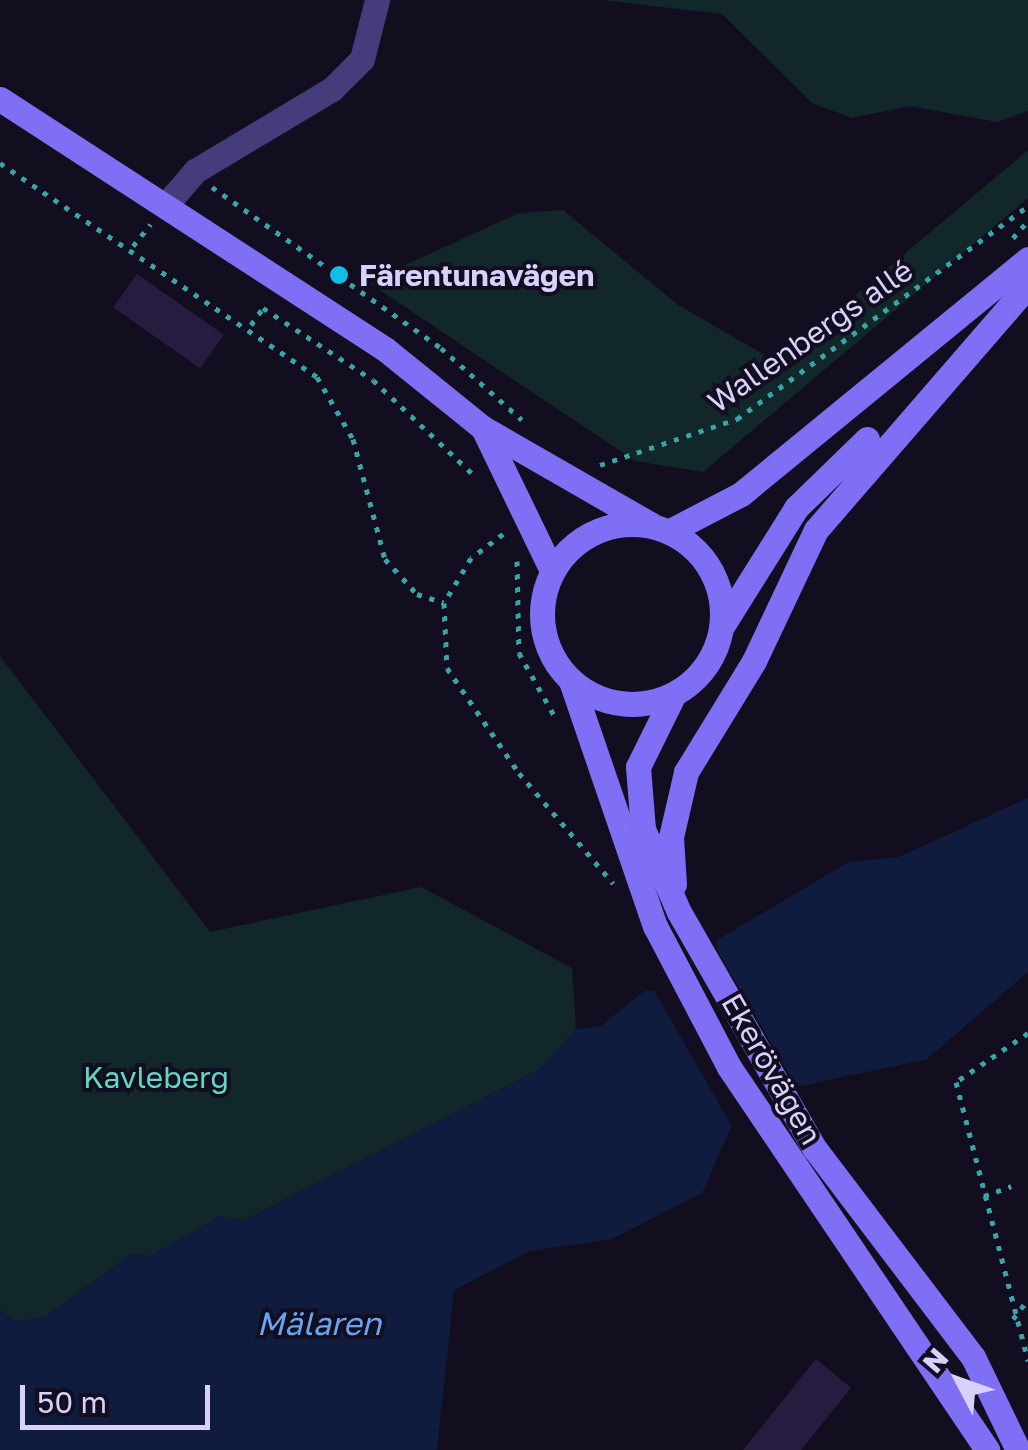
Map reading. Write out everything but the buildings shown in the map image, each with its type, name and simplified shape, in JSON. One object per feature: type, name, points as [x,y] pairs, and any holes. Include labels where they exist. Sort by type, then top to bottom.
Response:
[{"type":"main road","points":[[0,100],[385,349],[484,428],[660,528],[713,573],[722,627],[708,663],[674,694],[617,703],[572,684],[543,633],[552,571],[484,428]]},
{"type":"main road","points":[[552,571],[594,532],[660,528],[742,494],[1028,260]]},
{"type":"main road","name":"Ekerövägen","points":[[722,627],[796,508],[1028,284]]},
{"type":"main road","name":"Ekerövägen","points":[[677,908],[671,837],[686,772],[754,661],[816,530],[1028,284]]},
{"type":"main road","name":"Ekerövägen","points":[[572,684],[656,926],[794,1171],[900,1309],[987,1450]]},
{"type":"main road","name":"Ekerövägen","points":[[674,694],[638,767],[644,829],[677,908],[815,1150],[974,1357],[1018,1450]]},
{"type":"street","points":[[165,206],[195,171],[332,89],[362,59],[378,0]]},
{"type":"path","points":[[0,163],[251,324],[336,402],[385,559],[418,594],[444,604]]},
{"type":"path","points":[[195,171],[441,348],[536,433]]},
{"type":"path","name":"Wallenbergs allé","points":[[611,477],[597,467],[737,419],[1028,206]]},
{"type":"path","points":[[1000,252],[1028,221]]},
{"type":"path","points":[[251,324],[263,308],[374,380],[426,422],[488,494]]},
{"type":"path","points":[[506,521],[516,544],[518,653],[562,728]]},
{"type":"path","points":[[503,534],[471,558],[444,604],[440,634],[456,691],[615,886],[622,903]]},
{"type":"path","points":[[614,869],[615,886]]},
{"type":"path","points":[[1028,1033],[956,1082],[1012,1322],[1028,1362]]},
{"type":"path","points":[[984,1196],[1012,1186]]},
{"type":"path","points":[[1012,1322],[1028,1300]]},
{"type":"green space","points":[[602,0],[1028,0],[1028,111],[997,122],[910,106],[852,118],[812,103],[722,14]]},
{"type":"green space","points":[[1028,150],[1028,198],[703,472],[635,461],[368,282],[519,213],[563,210],[678,305],[763,354],[769,368]]},
{"type":"green space","name":"Kavleberg","points":[[0,656],[210,932],[421,887],[572,968],[576,1029],[540,1069],[243,1221],[220,1216],[150,1257],[131,1254],[45,1317],[15,1322],[0,1310]]},
{"type":"water","name":"Mälaren","points":[[1028,798],[1028,972],[927,1059],[744,1098],[702,1193],[612,1239],[530,1251],[454,1290],[437,1450],[0,1450],[0,1310],[16,1322],[45,1317],[131,1254],[150,1256],[220,1216],[243,1221],[540,1069],[576,1029],[601,1026],[644,991],[723,991],[717,940],[849,862],[899,857]]},
{"type":"pier","points":[[712,941],[800,1093],[748,1103],[735,1132],[652,987],[718,987]]},
{"type":"place","name":"Färentunavägen","points":[[339,275]]}]
